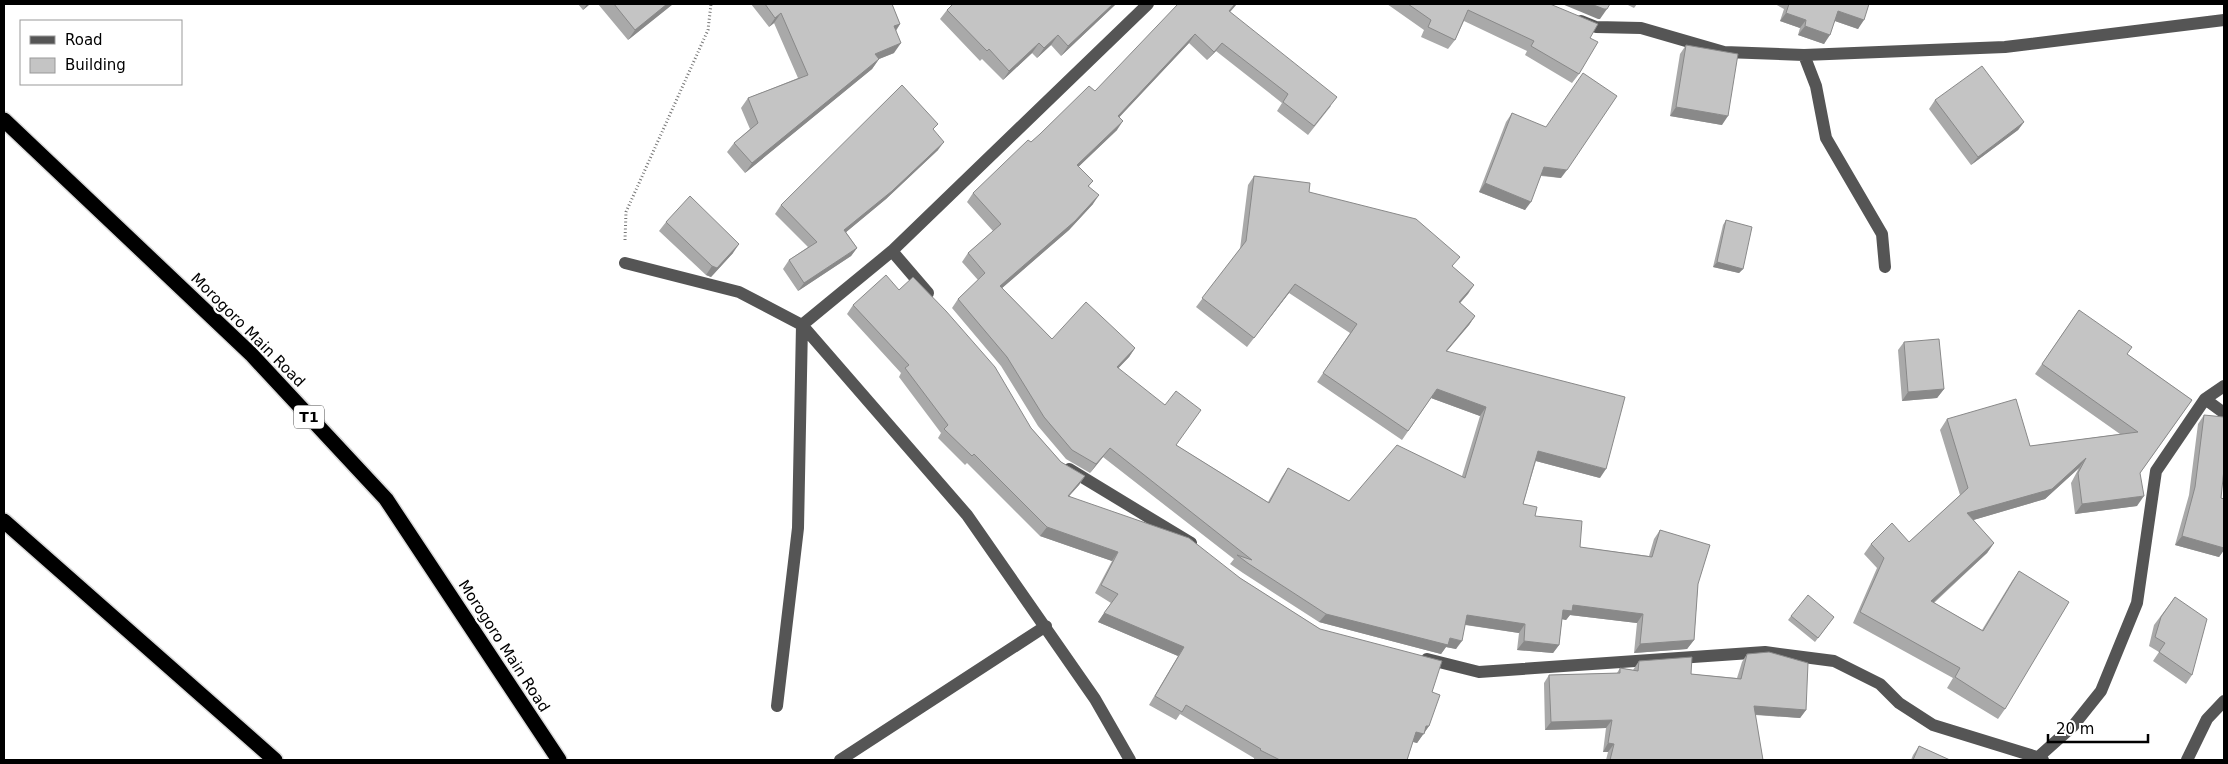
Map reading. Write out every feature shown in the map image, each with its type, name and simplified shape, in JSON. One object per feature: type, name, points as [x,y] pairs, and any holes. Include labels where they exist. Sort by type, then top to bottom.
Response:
[{"type":"highway","name":"Morogoro Main Road","points":[[4,120],[250,354],[386,499],[559,760]]},
{"type":"highway","points":[[4,521],[275,760]]},
{"type":"street","points":[[777,706],[798,528],[802,325],[892,251],[1148,4]]},
{"type":"street","points":[[1568,16],[1596,27],[1641,28],[1724,52],[1804,55],[2005,47],[2224,20]]},
{"type":"street","points":[[1804,55],[1816,86],[1826,138],[1882,234],[1885,267]]},
{"type":"street","points":[[892,251],[937,304]]},
{"type":"street","points":[[625,263],[739,292],[802,325],[966,515],[1046,626],[1095,699],[1130,760]]},
{"type":"street","points":[[1412,655],[1479,672],[1765,652],[1834,661],[1880,684],[1899,703],[1933,725],[2039,759],[2073,726],[2101,691],[2137,603],[2156,471],[2204,399],[2224,386]]},
{"type":"street","points":[[2204,399],[2224,413]]},
{"type":"street","points":[[1061,465],[1186,539],[1201,551]]},
{"type":"street","points":[[840,760],[1046,626]]},
{"type":"street","points":[[2187,760],[2207,719],[2224,701]]},
{"type":"path","points":[[625,263],[626,212],[708,30],[711,4]]},
{"type":"building","points":[[614,4],[667,4],[635,30]]},
{"type":"building","points":[[765,4],[892,4],[900,24],[894,26],[901,43],[875,54],[879,59],[752,163],[734,143],[758,123],[748,98],[808,75],[781,13],[775,18]]},
{"type":"building","points":[[953,4],[1113,4],[1068,46],[1058,35],[1044,48],[1039,43],[1009,71],[989,49],[987,51],[947,10]]},
{"type":"building","points":[[1178,4],[1235,4],[1229,11],[1337,97],[1314,126],[1283,102],[1288,94],[1222,43],[1214,52],[1195,34],[1118,116],[1123,121],[1077,165],[1093,181],[1088,186],[1099,195],[1075,221],[1000,286],[1052,339],[1086,302],[1135,348],[1117,367],[1165,405],[1176,391],[1201,410],[1176,445],[1269,503],[1288,468],[1349,501],[1397,445],[1465,478],[1486,407],[1437,389],[1408,431],[1323,373],[1357,324],[1295,284],[1254,338],[1202,298],[1246,241],[1254,176],[1310,183],[1309,192],[1416,219],[1460,257],[1452,266],[1474,285],[1459,302],[1475,316],[1446,351],[1625,397],[1606,469],[1538,451],[1523,504],[1537,507],[1535,516],[1582,521],[1580,547],[1652,557],[1660,530],[1710,545],[1698,584],[1694,640],[1640,644],[1643,614],[1573,605],[1572,611],[1563,610],[1559,645],[1524,641],[1525,624],[1467,615],[1462,641],[1450,638],[1448,645],[1326,614],[1237,555],[1252,560],[1110,448],[1096,464],[1072,450],[1044,417],[1007,357],[958,299],[985,273],[968,253],[1001,224],[973,193],[1028,140],[1031,142],[1040,134],[1089,86],[1095,91]]},
{"type":"building","points":[[1408,4],[1550,4],[1598,24],[1590,38],[1598,42],[1579,74],[1531,46],[1534,41],[1468,10],[1455,40],[1428,27],[1431,20]]},
{"type":"building","points":[[1591,4],[1610,4],[1607,9],[1604,9]]},
{"type":"building","points":[[1789,4],[1869,4],[1864,20],[1838,11],[1830,35],[1805,26],[1806,20],[1786,13]]},
{"type":"building","points":[[1686,45],[1738,54],[1728,116],[1676,107]]},
{"type":"building","points":[[1982,66],[2024,122],[1978,157],[1935,100]]},
{"type":"building","points":[[1583,73],[1617,96],[1567,170],[1544,167],[1531,202],[1485,183],[1512,113],[1546,127]]},
{"type":"building","points":[[902,85],[938,124],[933,129],[944,142],[892,191],[844,230],[857,248],[804,283],[789,260],[817,242],[781,205]]},
{"type":"building","points":[[690,196],[739,244],[717,268],[712,266],[666,222]]},
{"type":"building","points":[[1726,220],[1752,227],[1743,269],[1717,262]]},
{"type":"building","points":[[886,275],[899,290],[913,277],[995,367],[1031,428],[1061,462],[1085,476],[1068,496],[1189,538],[1240,578],[1320,629],[1442,661],[1432,692],[1440,695],[1429,726],[1426,726],[1424,734],[1416,732],[1407,760],[1280,760],[1186,705],[1182,712],[1155,696],[1184,647],[1104,613],[1118,594],[1101,585],[1118,552],[1047,527],[974,454],[972,456],[944,429],[948,425],[905,368],[909,365],[853,305]]},
{"type":"building","points":[[2079,310],[2132,347],[2127,354],[2192,400],[2140,473],[2144,496],[2082,504],[2078,473],[2086,458],[2052,489],[1967,513],[1994,543],[1931,601],[1983,631],[2019,571],[2069,602],[2005,709],[1955,677],[1960,668],[1860,612],[1884,558],[1871,544],[1892,523],[1909,542],[1968,488],[1947,419],[2016,399],[2030,446],[2138,432],[2042,364]]},
{"type":"building","points":[[1939,339],[1944,389],[1908,392],[1904,342]]},
{"type":"building","points":[[2204,415],[2224,417],[2224,469],[2221,498],[2224,499],[2224,548],[2182,536],[2195,487]]},
{"type":"building","points":[[1808,595],[1834,617],[1818,638],[1791,616]]},
{"type":"building","points":[[2175,597],[2207,619],[2192,675],[2159,652],[2165,643],[2155,637],[2161,617]]},
{"type":"building","points":[[1769,652],[1808,663],[1806,710],[1754,706],[1763,760],[1610,760],[1614,744],[1608,743],[1612,720],[1551,722],[1549,675],[1620,673],[1620,668],[1638,671],[1639,661],[1692,657],[1691,674],[1741,679],[1747,654]]},
{"type":"building","points":[[1919,746],[1950,760],[1913,760]]}]
